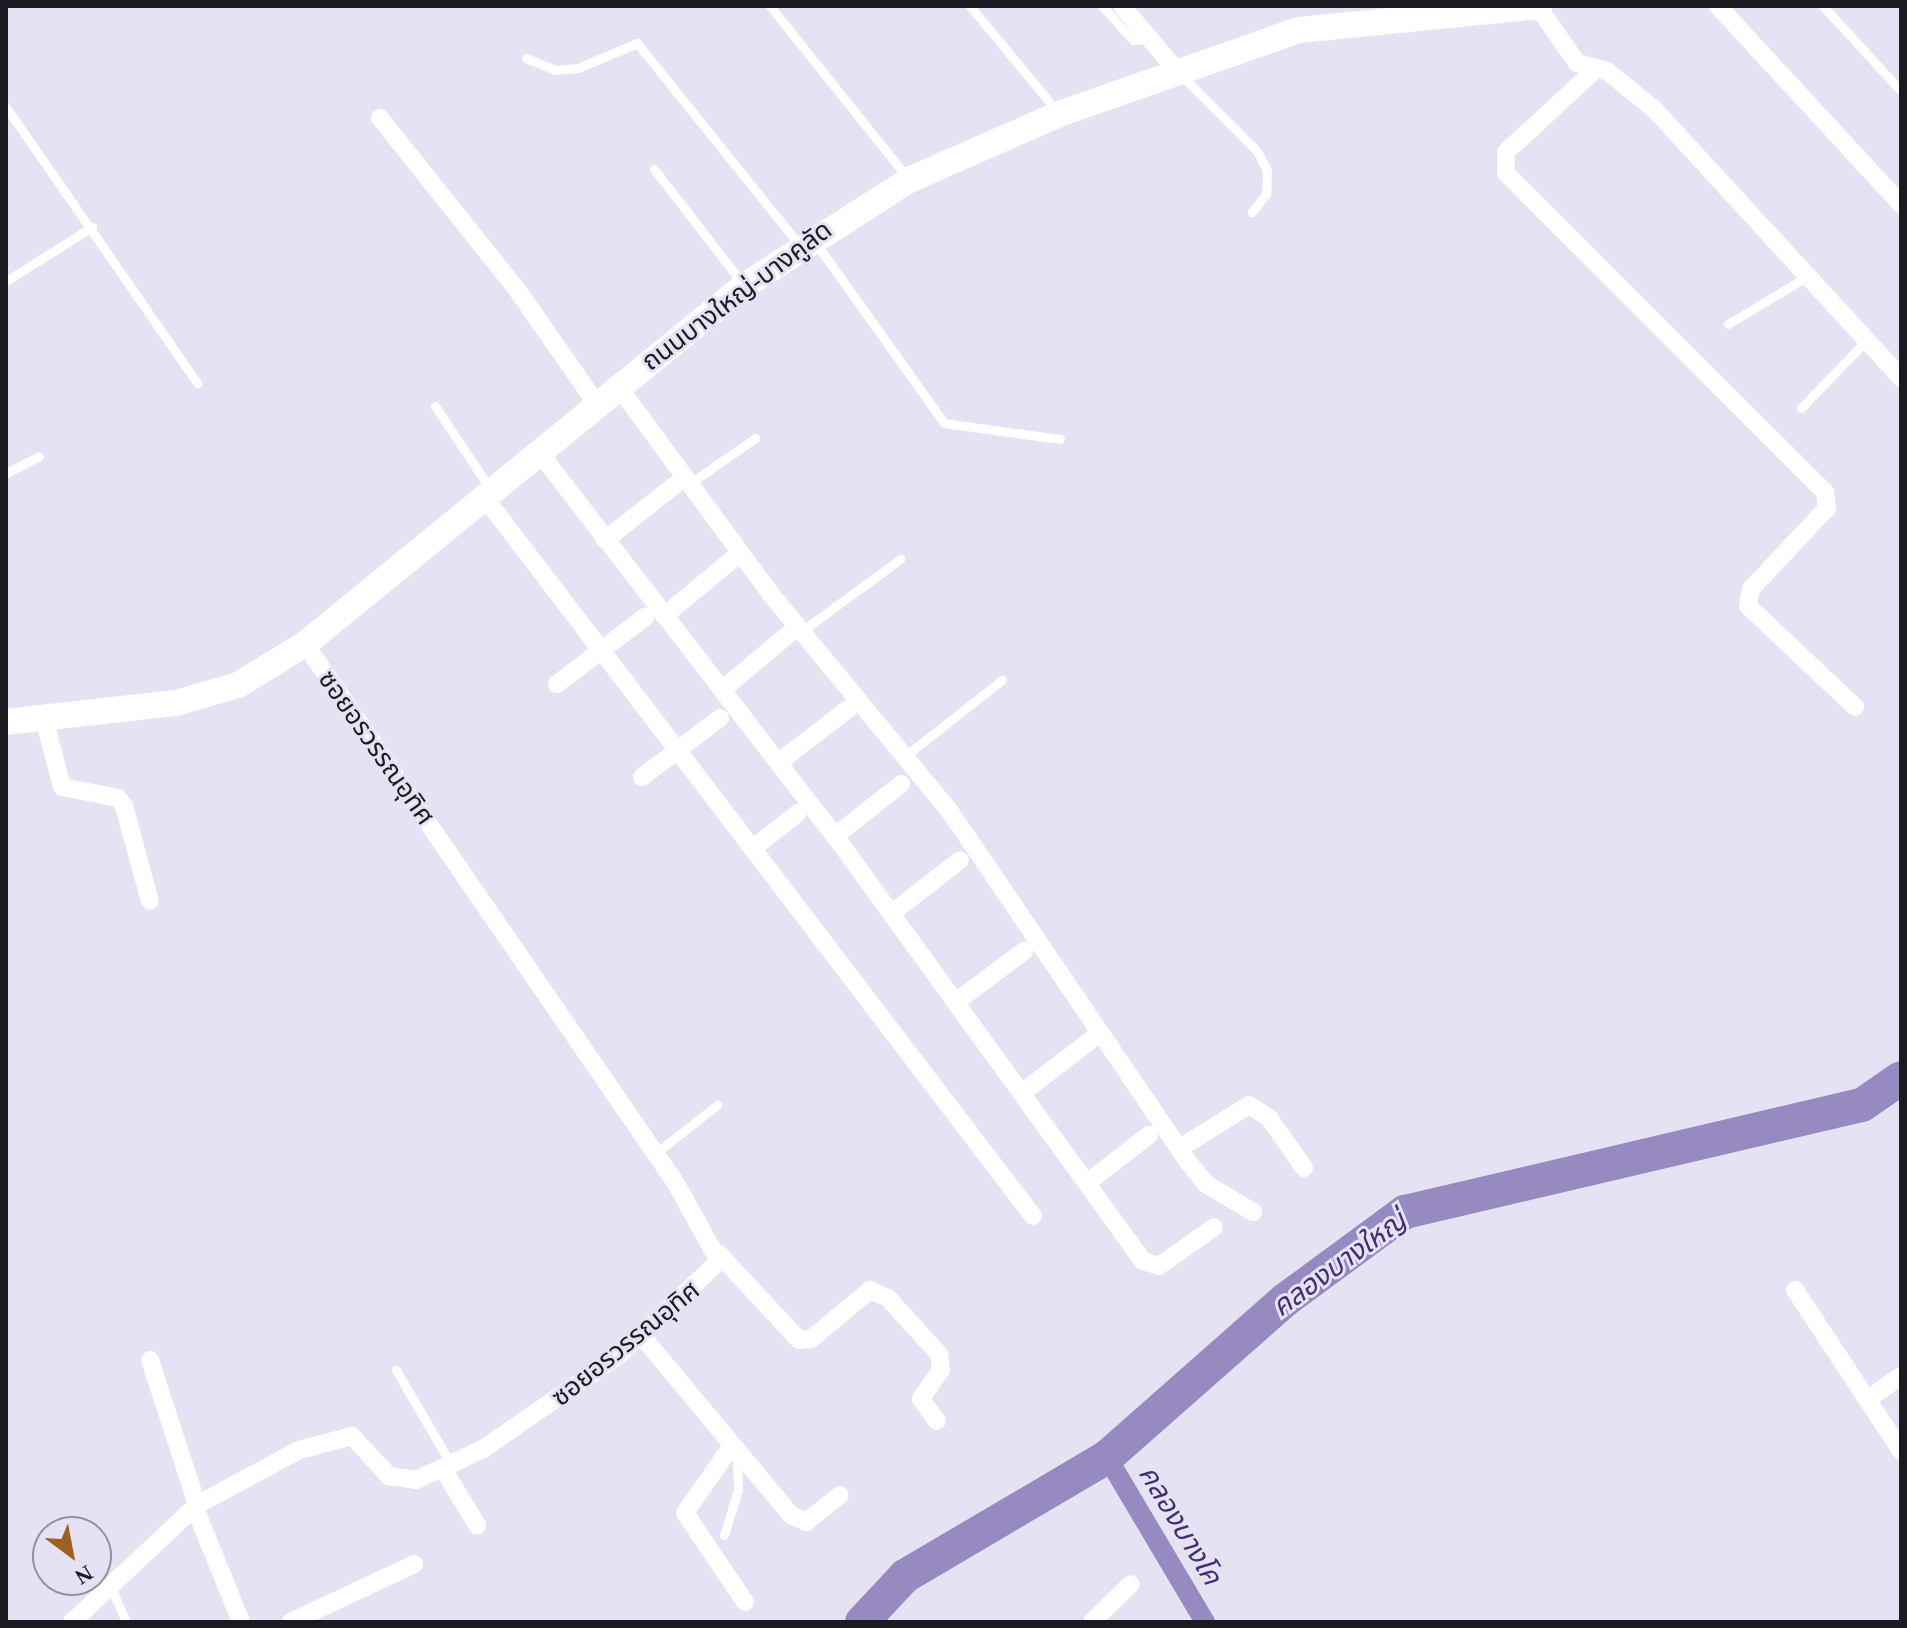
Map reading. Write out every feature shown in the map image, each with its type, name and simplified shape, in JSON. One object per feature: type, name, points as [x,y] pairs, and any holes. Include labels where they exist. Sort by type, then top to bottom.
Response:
[{"type":"street","points":[[1122,6],[1178,72]]},
{"type":"street","name":"ถนนบางใหญ่-บางคูลัด","points":[[6,722],[45,722],[209,696],[305,644],[489,495],[596,403],[744,286],[806,242],[909,180],[1059,114],[1299,30],[1539,6]]},
{"type":"street","points":[[1539,6],[1577,63],[1596,69],[1654,109],[1901,378]]},
{"type":"street","points":[[1718,6],[1901,204]]},
{"type":"street","points":[[1596,69],[1506,152],[1506,173],[1825,492],[1827,508],[1751,589],[1748,606],[1855,707]]},
{"type":"street","points":[[380,118],[518,291],[596,403]]},
{"type":"street","points":[[618,386],[683,484],[796,632],[951,813],[1206,1184],[1253,1212]]},
{"type":"street","points":[[539,452],[605,540],[654,616],[722,690],[835,836],[1149,1266],[1214,1227]]},
{"type":"street","points":[[605,540],[683,484]]},
{"type":"street","points":[[489,495],[599,651],[756,846],[1033,1216]]},
{"type":"street","points":[[557,684],[599,651],[733,559]]},
{"type":"street","points":[[722,690],[796,632]]},
{"type":"street","name":"ซอยอรวรรณอุทิศ","points":[[112,1579],[196,1507],[250,1472],[339,1436],[361,1440],[400,1480],[448,1468],[555,1403],[708,1277],[719,1254],[656,1153],[305,644]]},
{"type":"street","points":[[779,762],[848,709]]},
{"type":"street","points":[[642,777],[720,718]]},
{"type":"street","points":[[45,722],[62,787],[118,798],[124,806],[150,901]]},
{"type":"street","points":[[835,836],[901,784]]},
{"type":"street","points":[[756,846],[798,813]]},
{"type":"street","points":[[892,913],[960,860]]},
{"type":"street","points":[[956,1002],[1024,951]]},
{"type":"street","points":[[1023,1092],[1092,1039]]},
{"type":"street","points":[[1180,1148],[1249,1105],[1269,1118],[1304,1168]]},
{"type":"street","points":[[1088,1182],[1149,1135]]},
{"type":"street","points":[[719,1254],[799,1340],[811,1339],[870,1290],[888,1298],[939,1354],[941,1370],[921,1399],[937,1421]]},
{"type":"street","points":[[1795,1290],[1901,1451]]},
{"type":"street","points":[[641,1335],[734,1451],[800,1520],[840,1495]]},
{"type":"street","points":[[150,1360],[196,1507],[241,1622]]},
{"type":"street","points":[[1868,1399],[1901,1376]]},
{"type":"street","points":[[734,1451],[685,1513],[745,1602]]},
{"type":"street","points":[[448,1468],[477,1525]]},
{"type":"street","points":[[291,1622],[414,1564]]},
{"type":"street","points":[[1092,1622],[1131,1584]]},
{"type":"street","name":"ซอยอรวรรณอุทิศ","points":[[72,1622],[96,1596]]},
{"type":"lane","points":[[770,6],[909,180]]},
{"type":"lane","points":[[970,6],[1059,114]]},
{"type":"lane","points":[[1102,6],[1133,40],[1151,39]]},
{"type":"lane","points":[[1823,6],[1901,91]]},
{"type":"lane","points":[[526,58],[556,70],[578,68],[637,43],[806,242],[944,423],[1060,439]]},
{"type":"lane","points":[[1178,72],[1257,151],[1267,171],[1266,194],[1252,212]]},
{"type":"lane","points":[[6,107],[92,227],[197,383]]},
{"type":"lane","points":[[654,169],[744,286]]},
{"type":"lane","points":[[6,281],[92,227]]},
{"type":"lane","points":[[1728,324],[1808,276]]},
{"type":"lane","points":[[1801,408],[1866,341]]},
{"type":"lane","points":[[435,406],[489,495]]},
{"type":"lane","points":[[683,484],[755,438]]},
{"type":"lane","points":[[6,473],[39,456]]},
{"type":"lane","points":[[796,632],[900,559]]},
{"type":"lane","points":[[904,757],[1002,680]]},
{"type":"lane","points":[[656,1153],[717,1105]]},
{"type":"lane","points":[[396,1370],[448,1468]]},
{"type":"lane","points":[[724,1535],[738,1490],[734,1451]]},
{"type":"lane","points":[[112,1589],[126,1622]]},
{"type":"waterway","name":"คลองบางใหญ่","points":[[862,1622],[905,1576],[1107,1457],[1285,1300],[1405,1212],[1862,1105],[1901,1078]]},
{"type":"waterway","name":"คลองบางโค","points":[[1107,1457],[1205,1622]]}]
